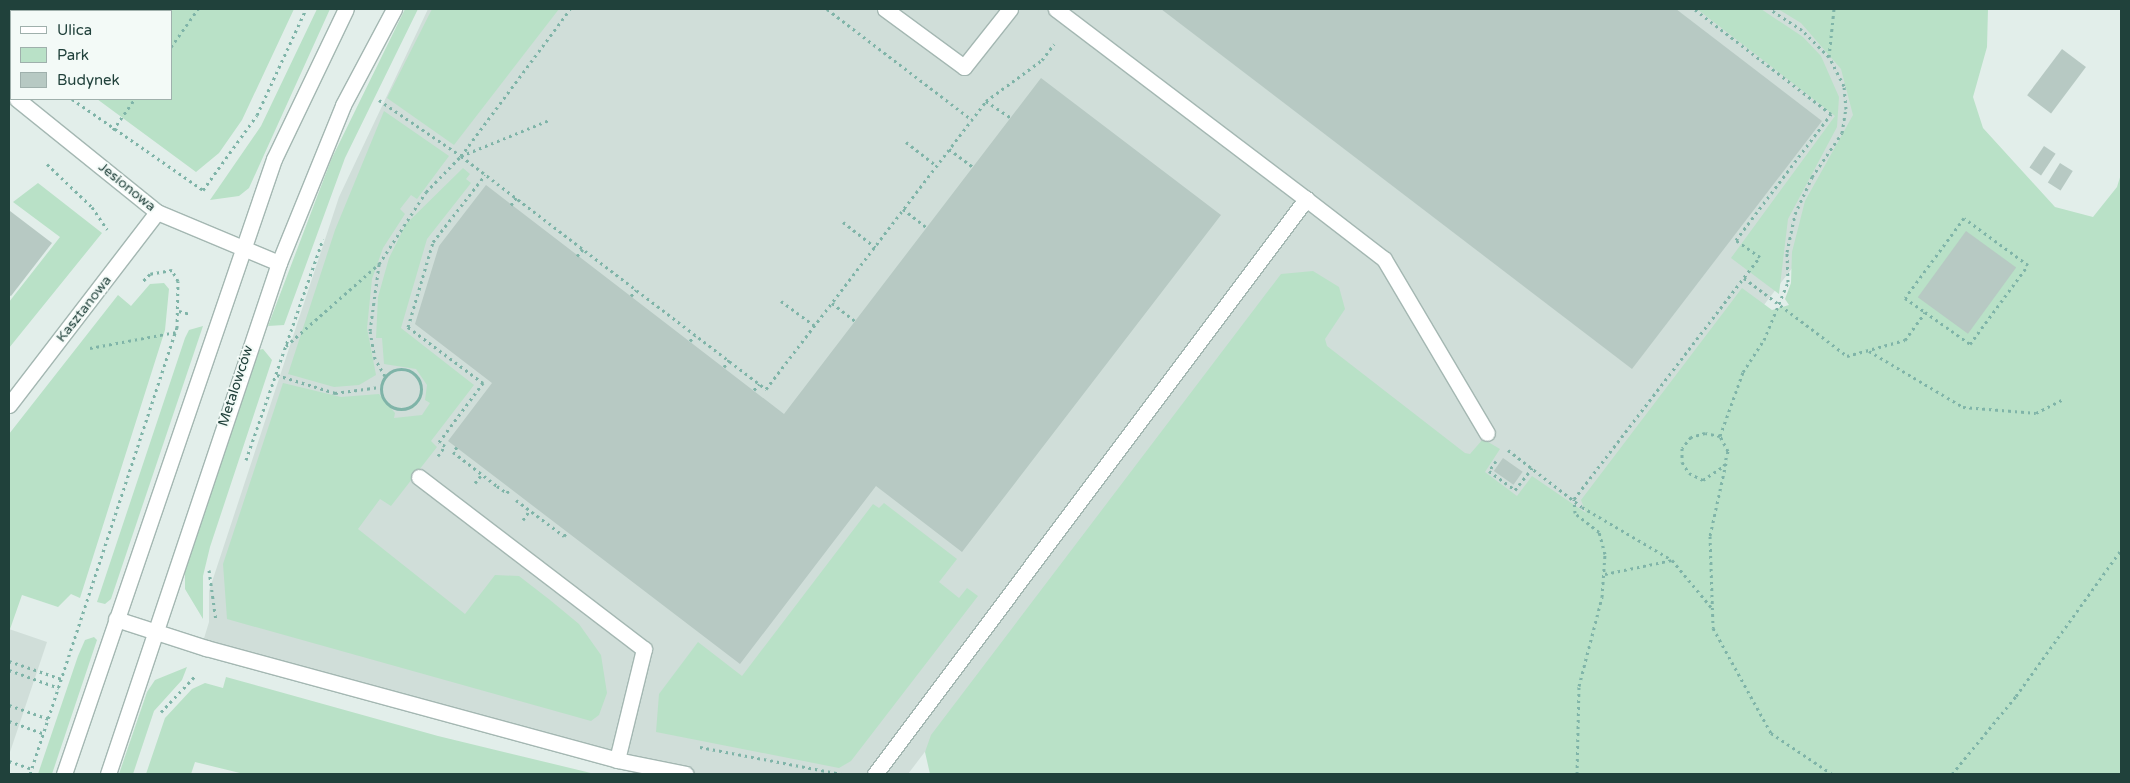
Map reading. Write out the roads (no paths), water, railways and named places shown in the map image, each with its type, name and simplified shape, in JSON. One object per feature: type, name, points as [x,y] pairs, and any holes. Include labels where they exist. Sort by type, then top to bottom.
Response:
[{"type":"street","points":[[64,774],[274,159],[346,9]]},
{"type":"street","name":"Metalowców","points":[[108,774],[279,263],[339,113],[394,9]]},
{"type":"street","points":[[886,9],[964,68],[1010,9]]},
{"type":"street","points":[[1056,9],[1384,259],[1487,434]]},
{"type":"street","name":"Jesionowa","points":[[18,100],[157,212],[279,263]]},
{"type":"street","points":[[875,774],[1306,199]]},
{"type":"street","name":"Kasztanowa","points":[[9,405],[157,212]]},
{"type":"street","points":[[419,476],[644,649],[617,760]]},
{"type":"street","points":[[116,619],[156,633],[617,760],[686,774]]}]
